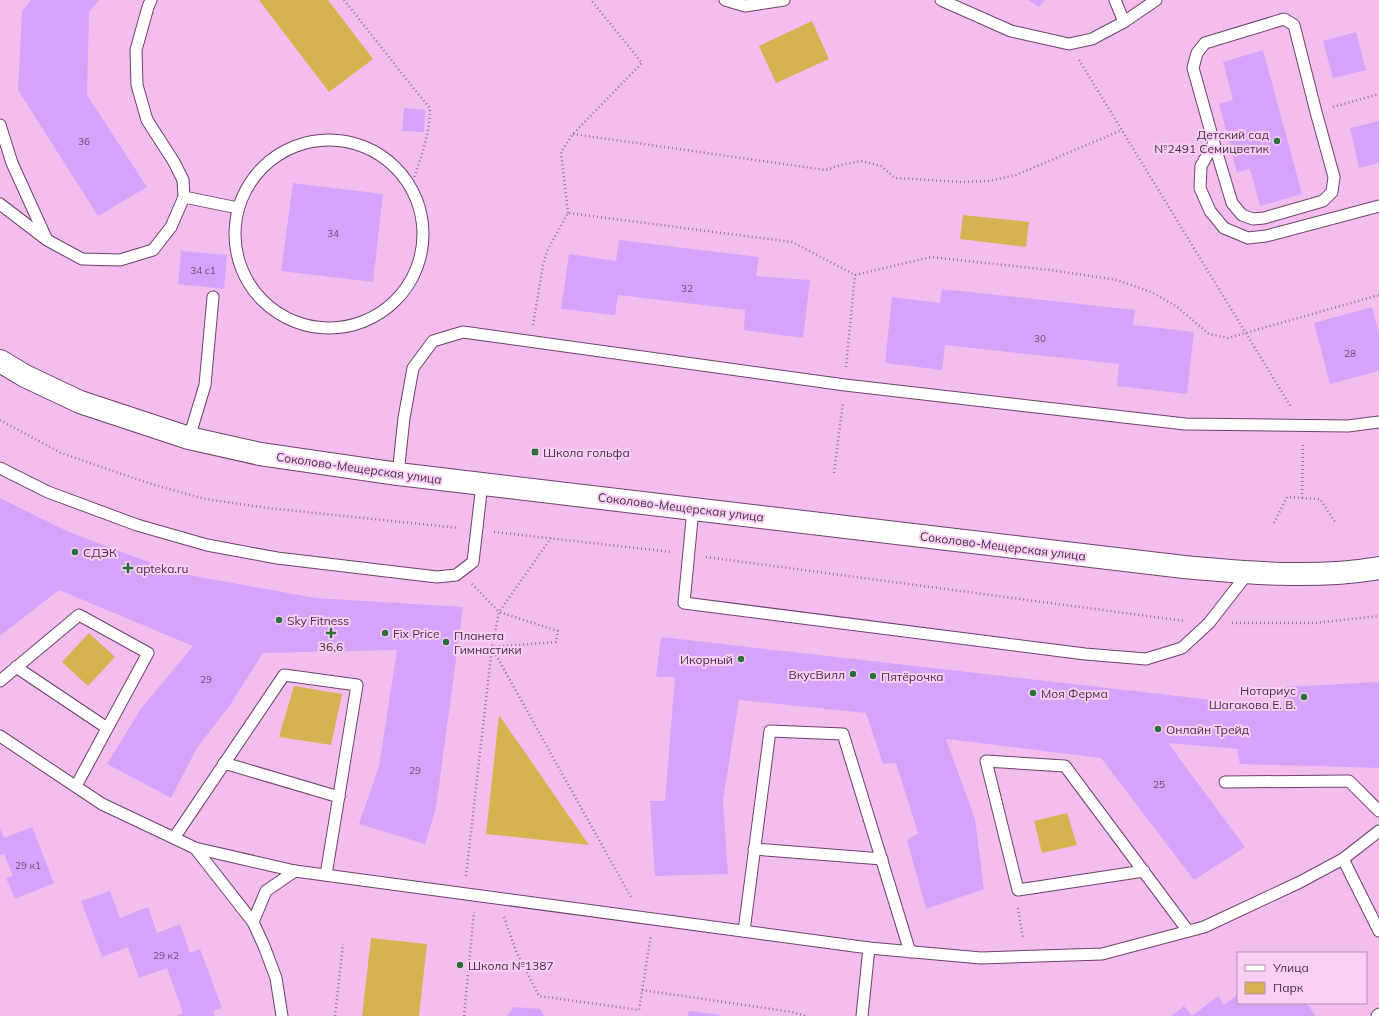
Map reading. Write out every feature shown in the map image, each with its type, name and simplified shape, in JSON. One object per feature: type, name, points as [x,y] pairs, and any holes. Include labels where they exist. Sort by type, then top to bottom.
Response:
[{"type":"street","name":"Соколово-Мещерская улица","points":[[0,360],[25,376],[80,402],[189,438],[260,454],[398,474],[1184,567],[1248,573],[1315,574],[1354,572],[1379,568]]},
{"type":"lane","points":[[0,204],[47,240],[82,259],[120,260],[153,250],[171,227],[184,197],[182,180],[174,162],[147,120],[137,85],[136,50],[151,0]]},
{"type":"lane","points":[[725,0],[745,6],[784,0]]},
{"type":"lane","points":[[941,0],[1012,31],[1069,44],[1092,39],[1124,22],[1156,0]]},
{"type":"lane","points":[[1115,0],[1124,22]]},
{"type":"lane","points":[[1284,19],[1294,25],[1334,177],[1332,192],[1323,201],[1264,218],[1253,219],[1242,215],[1232,203],[1214,143],[1193,68],[1197,53],[1205,43],[1284,19]]},
{"type":"lane","points":[[0,125],[12,163],[47,240]]},
{"type":"lane","points":[[340,140],[361,145],[389,161],[411,186],[424,230],[418,267],[394,303],[358,325],[310,328],[271,310],[248,284],[236,229],[238,208],[253,177],[279,153],[308,142],[340,140]]},
{"type":"lane","points":[[1214,143],[1201,166],[1200,188],[1210,211],[1224,228],[1248,238],[1266,236],[1379,206]]},
{"type":"lane","points":[[184,197],[238,208]]},
{"type":"lane","points":[[189,438],[205,385],[213,297]]},
{"type":"lane","points":[[398,474],[404,418],[413,368],[434,341],[463,332],[845,385],[1185,424],[1303,427],[1348,426],[1379,422]]},
{"type":"lane","points":[[0,468],[48,492],[138,525],[207,545],[276,558],[437,577],[456,575],[473,562],[482,484]]},
{"type":"lane","points":[[693,509],[684,603],[1085,654],[1146,659],[1182,648],[1209,623],[1248,573]]},
{"type":"lane","points":[[0,681],[79,615],[148,653],[76,786]]},
{"type":"lane","points":[[16,667],[107,728]]},
{"type":"lane","points":[[174,838],[284,675],[358,685],[326,875]]},
{"type":"lane","points":[[744,931],[770,731],[843,734],[910,952]]},
{"type":"lane","points":[[0,736],[102,804],[195,848],[295,871],[868,948],[981,958],[1102,954],[1204,927],[1300,882],[1343,859],[1379,831]]},
{"type":"lane","points":[[1144,872],[1018,890],[986,761],[1065,766],[1188,931]]},
{"type":"lane","points":[[224,763],[339,797]]},
{"type":"lane","points":[[1225,782],[1349,781],[1379,811]]},
{"type":"lane","points":[[195,848],[253,922],[276,978],[282,1016]]},
{"type":"lane","points":[[754,849],[882,859]]},
{"type":"lane","points":[[1343,859],[1379,931]]},
{"type":"lane","points":[[253,922],[266,891],[295,871]]},
{"type":"lane","points":[[862,1016],[868,948]]},
{"type":"path","points":[[344,0],[430,108],[430,124],[411,186]]},
{"type":"path","points":[[531,341],[543,265],[547,251],[568,213],[561,152],[573,134],[642,63],[591,0]]},
{"type":"path","points":[[1069,44],[1247,333],[1303,427],[1302,498]]},
{"type":"path","points":[[1316,112],[1379,94]]},
{"type":"path","points":[[573,134],[826,170],[861,161],[881,166],[895,178],[962,182],[988,181],[1016,175],[1122,130]]},
{"type":"path","points":[[568,213],[792,242],[856,275],[931,257],[1058,271],[1117,280],[1151,292],[1176,306],[1209,334],[1228,338],[1379,295]]},
{"type":"path","points":[[834,473],[842,424],[856,275]]},
{"type":"path","points":[[1274,523],[1287,497],[1320,499],[1335,522]]},
{"type":"path","points":[[464,894],[492,648],[499,612],[552,538]]},
{"type":"path","points":[[461,572],[499,612],[558,631],[556,642],[492,648]]},
{"type":"path","points":[[492,648],[648,918],[639,1010],[539,996],[516,951],[498,898]]},
{"type":"path","points":[[464,1016],[475,895]]},
{"type":"path","points":[[1018,911],[1022,932]]},
{"type":"path","points":[[335,1016],[343,944]]},
{"type":"path","points":[[642,990],[792,1012],[806,1016]]},
{"type":"green space","points":[[259,0],[328,0],[373,59],[329,92]]},
{"type":"green space","points":[[812,21],[829,59],[776,83],[759,46]]},
{"type":"green space","points":[[963,215],[1029,222],[1026,247],[960,239]]},
{"type":"green space","points":[[89,633],[115,657],[88,686],[62,662]]},
{"type":"green space","points":[[294,686],[342,694],[331,745],[279,737]]},
{"type":"green space","points":[[499,715],[589,845],[486,834]]},
{"type":"green space","points":[[1067,813],[1077,845],[1042,853],[1034,821]]},
{"type":"green space","points":[[371,938],[427,944],[419,1016],[362,1016]]},
{"type":"building","points":[[31,0],[99,0],[89,12],[87,95],[147,187],[98,216],[18,90],[22,11]]},
{"type":"building","points":[[1028,0],[1045,0],[1039,7]]},
{"type":"building","points":[[1356,32],[1366,70],[1333,78],[1323,41]]},
{"type":"building","points":[[1263,50],[1302,194],[1260,206],[1250,169],[1237,172],[1219,104],[1233,100],[1223,62]]},
{"type":"building","points":[[404,108],[425,110],[424,132],[402,131]]},
{"type":"building","points":[[1379,121],[1379,163],[1359,168],[1350,128]]},
{"type":"building","points":[[293,183],[383,194],[373,282],[281,271]]},
{"type":"building","points":[[619,240],[759,257],[756,276],[810,280],[803,338],[744,330],[745,310],[618,295],[615,315],[561,309],[569,254],[616,261]]},
{"type":"building","points":[[181,251],[227,255],[224,289],[178,284]]},
{"type":"building","points":[[942,289],[1135,310],[1133,325],[1194,332],[1187,394],[1117,386],[1119,364],[945,345],[942,370],[885,363],[892,297],[940,303]]},
{"type":"building","points":[[1372,307],[1379,334],[1379,371],[1330,384],[1314,323]]},
{"type":"building","points":[[0,498],[69,532],[178,573],[316,598],[463,607],[436,808],[425,844],[359,824],[379,766],[397,650],[263,653],[230,705],[197,748],[171,798],[107,764],[140,710],[193,646],[59,590],[0,636]]},
{"type":"building","points":[[661,637],[1283,708],[1285,687],[1379,682],[1379,768],[1240,764],[1237,749],[1168,743],[1245,847],[1194,880],[1101,758],[946,739],[975,819],[984,889],[926,909],[907,840],[918,833],[896,763],[883,764],[866,713],[739,700],[723,800],[728,874],[655,876],[650,801],[665,801],[675,677],[656,677]]},
{"type":"building","points":[[32,827],[54,883],[15,899],[6,878],[13,876],[4,854],[0,855],[0,828],[4,838]]},
{"type":"building","points":[[110,891],[120,918],[148,907],[157,933],[180,924],[190,953],[200,949],[222,1008],[213,1011],[215,1016],[176,1016],[183,1013],[167,968],[139,978],[128,947],[102,957],[81,901]]},
{"type":"building","points":[[1237,995],[1237,1004],[1307,1004],[1316,1016],[1192,1016],[1218,996],[1224,1005]]},
{"type":"building","points":[[1184,1006],[1192,1016],[1171,1016]]},
{"type":"building","points":[[514,1007],[540,1009],[544,1016],[507,1016]]},
{"type":"building","points":[[689,1011],[721,1015],[721,1016],[688,1016]]},
{"type":"place","name":"Детский сад №2491 Семицветик","points":[[1277,141]]},
{"type":"place","name":"Школа гольфа","points":[[535,452]]},
{"type":"place","name":"СДЭК","points":[[75,552]]},
{"type":"place","name":"apteka.ru","points":[[128,568]]},
{"type":"place","name":"Sky Fitness","points":[[279,620]]},
{"type":"place","name":"36,6","points":[[331,633]]},
{"type":"place","name":"Fix Price","points":[[385,633]]},
{"type":"place","name":"Планета Гимнастики","points":[[446,642]]},
{"type":"place","name":"Икорный","points":[[741,659]]},
{"type":"place","name":"ВкусВилл","points":[[853,674]]},
{"type":"place","name":"Пятёрочка","points":[[873,676]]},
{"type":"place","name":"Моя Ферма","points":[[1033,693]]},
{"type":"place","name":"Нотариус Шагакова Е. В.","points":[[1304,697]]},
{"type":"place","name":"Онлайн Трейд","points":[[1158,729]]},
{"type":"place","name":"Школа №1387","points":[[460,965]]}]
